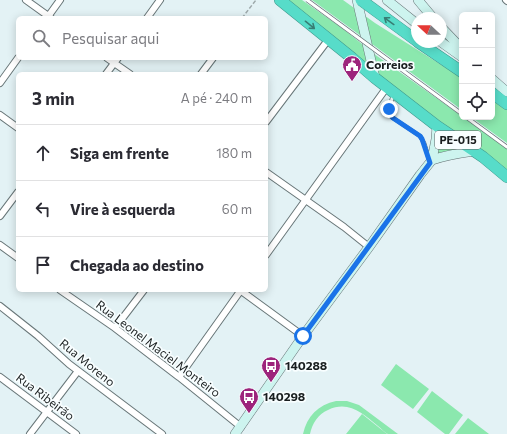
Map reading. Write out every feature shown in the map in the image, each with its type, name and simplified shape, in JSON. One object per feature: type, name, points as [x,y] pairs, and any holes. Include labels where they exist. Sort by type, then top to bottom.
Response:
[{"type":"highway","name":"PE-015","points":[[280,0],[390,90],[437,126],[483,157],[507,177]]},
{"type":"highway","points":[[361,3],[411,37]]},
{"type":"highway","points":[[427,48],[459,70]]},
{"type":"highway","points":[[495,95],[507,104]]},
{"type":"street","points":[[26,0],[47,16]]},
{"type":"street","points":[[49,16],[60,0]]},
{"type":"street","points":[[148,16],[160,0]]},
{"type":"street","points":[[357,0],[361,3],[375,78]]},
{"type":"street","points":[[387,0],[396,4],[411,18]]},
{"type":"street","points":[[418,0],[428,12]]},
{"type":"street","points":[[447,33],[461,48]]},
{"type":"street","points":[[268,119],[328,40]]},
{"type":"street","points":[[447,47],[459,55]]},
{"type":"street","points":[[0,84],[17,60]]},
{"type":"street","points":[[107,72],[116,60],[128,72]]},
{"type":"street","points":[[202,72],[212,60]]},
{"type":"street","points":[[495,82],[507,92]]},
{"type":"street","points":[[268,252],[390,90]]},
{"type":"street","points":[[0,115],[16,127]]},
{"type":"street","points":[[431,162],[436,140],[437,126]]},
{"type":"street","points":[[238,431],[303,336],[420,175],[431,162],[444,156],[474,151]]},
{"type":"street","points":[[268,173],[369,247]]},
{"type":"street","points":[[0,216],[16,195]]},
{"type":"street","points":[[0,245],[16,257]]},
{"type":"street","name":"Rua Leonel Maciel Monteiro","points":[[63,292],[115,328],[179,377],[238,431]]},
{"type":"street","points":[[115,328],[142,292]]},
{"type":"street","points":[[179,377],[240,292]]},
{"type":"street","points":[[244,292],[303,336]]},
{"type":"street","name":"Rua Moreno","points":[[0,306],[38,336],[69,364],[162,434]]},
{"type":"street","points":[[30,434],[78,371]]},
{"type":"street","name":"Rua Ribeirão","points":[[1,380],[76,434]]},
{"type":"lane","points":[[307,0],[459,112]]},
{"type":"lane","points":[[390,90],[390,115],[420,136],[431,162]]},
{"type":"lane","points":[[470,120],[507,147]]},
{"type":"path","points":[[244,16],[256,0]]},
{"type":"green space","points":[[285,0],[302,0],[342,28],[377,56],[459,114],[459,120],[467,120],[507,148],[507,170],[407,97]]},
{"type":"green space","points":[[312,0],[343,0],[375,23],[411,46],[411,48],[415,48],[459,76],[459,108]]},
{"type":"green space","points":[[495,100],[507,109],[507,143],[475,120],[495,120]]},
{"type":"green space","points":[[438,128],[474,151],[435,157]]},
{"type":"green space","points":[[396,364],[429,389],[413,409],[381,385]]},
{"type":"green space","points":[[432,391],[463,415],[449,434],[445,434],[417,412]]},
{"type":"green space","points":[[336,401],[347,401],[359,405],[398,434],[388,434],[355,410],[336,407],[321,414],[312,427],[310,434],[303,434],[307,422],[314,412],[324,405]]},
{"type":"green space","points":[[362,414],[387,434],[346,434]]},
{"type":"green space","points":[[468,418],[489,434],[455,434]]},
{"type":"place","name":"Correios","points":[[352,82]]},
{"type":"place","name":"140288","points":[[271,383]]},
{"type":"place","name":"140298","points":[[249,414]]},
{"type":"route","points":[[303,336],[430,163],[420,136],[393,118],[390,115],[389,109]]}]
